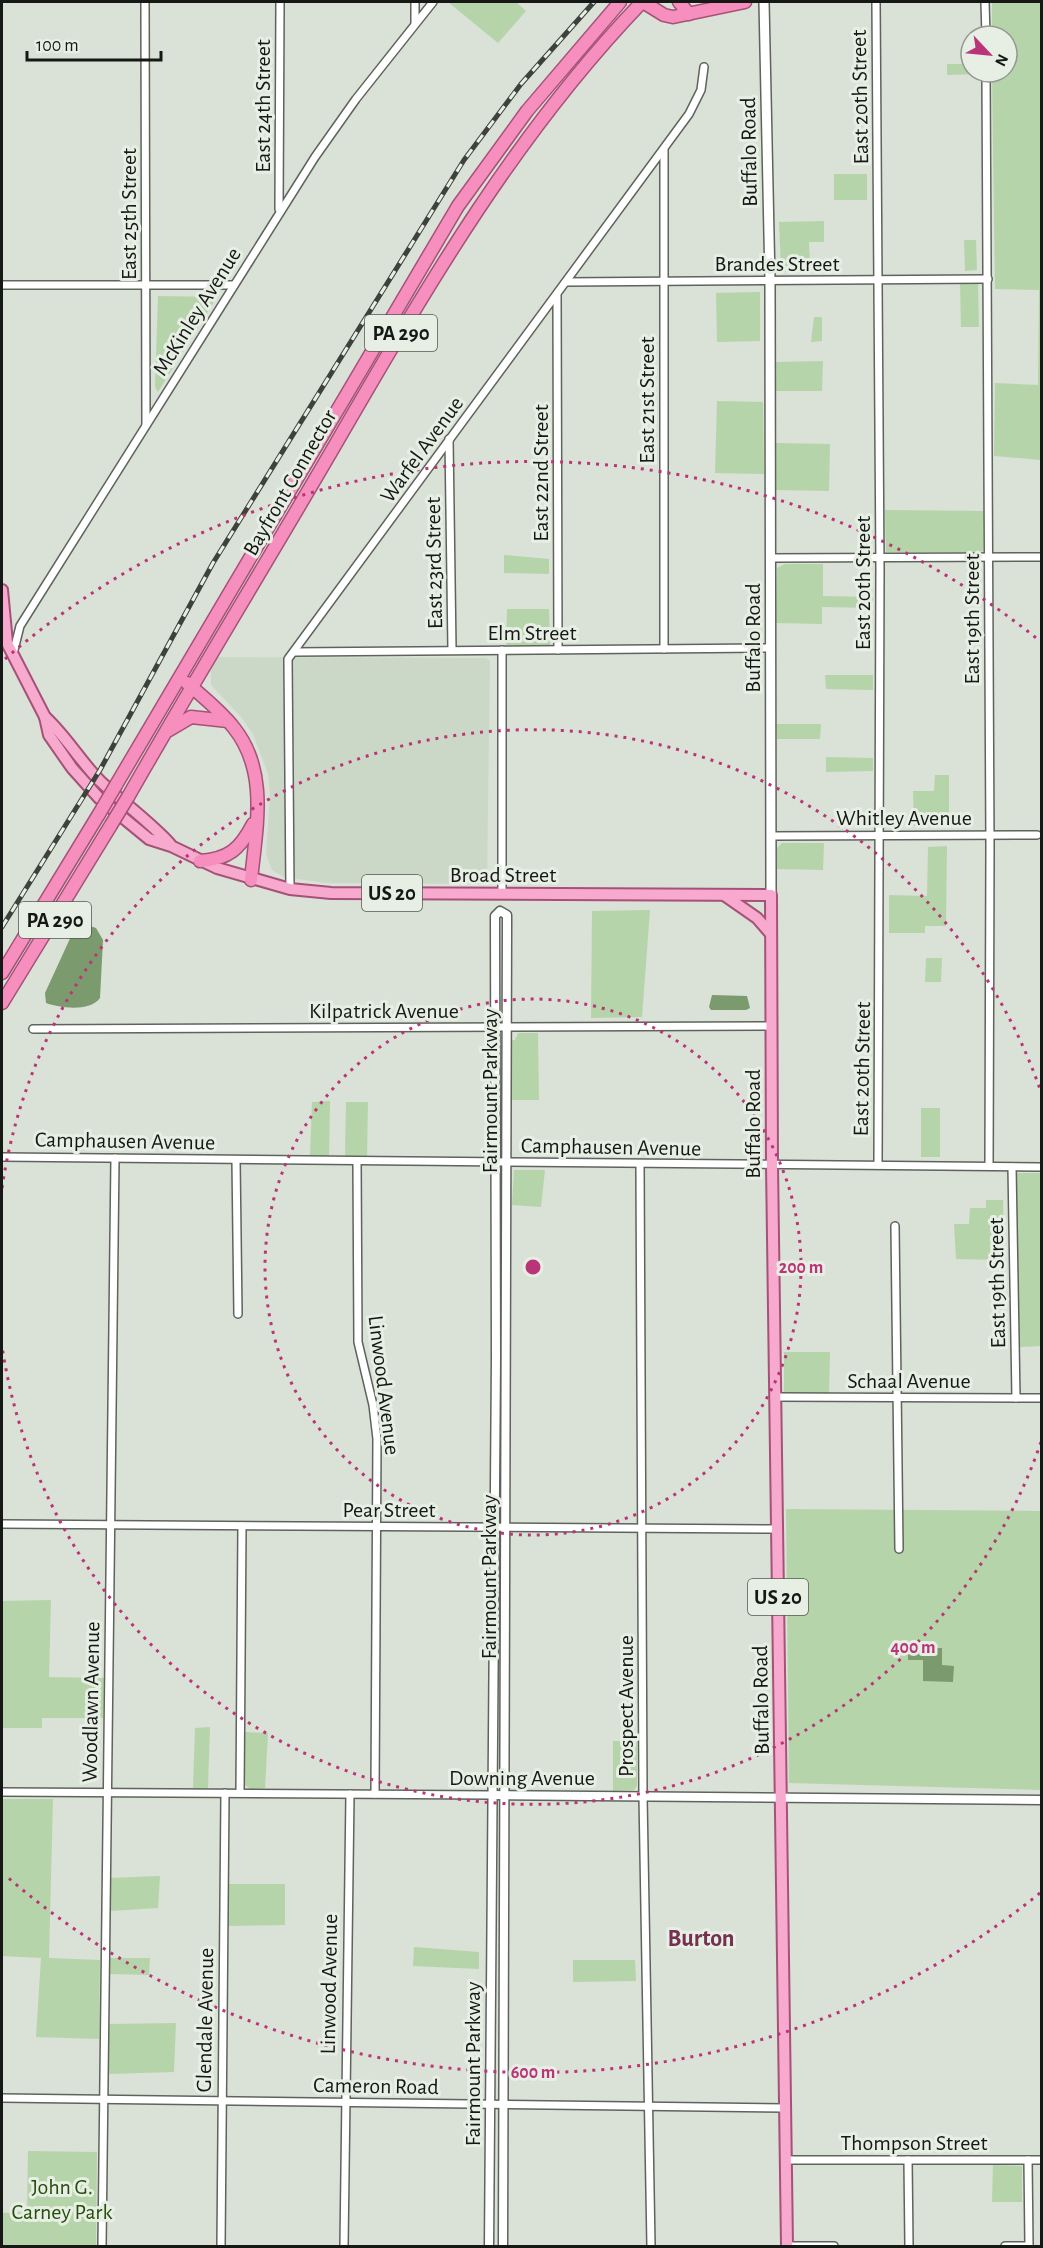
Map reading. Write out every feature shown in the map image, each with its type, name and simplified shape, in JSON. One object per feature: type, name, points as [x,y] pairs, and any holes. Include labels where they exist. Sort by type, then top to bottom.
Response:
[{"type":"highway","name":"Bayfront Connector","points":[[2,973],[93,824],[458,207],[527,111],[620,2]]},
{"type":"highway","name":"Bayfront Connector","points":[[2,1003],[106,835],[474,211],[543,117],[642,2]]},
{"type":"highway","points":[[642,2],[664,15],[673,17],[745,2]]},
{"type":"highway","points":[[679,2],[689,14]]},
{"type":"highway","points":[[180,676],[229,722],[242,740],[252,762],[257,786],[257,818],[251,880]]},
{"type":"highway","points":[[166,732],[191,717],[229,722]]},
{"type":"highway","points":[[200,861],[220,859],[234,852],[257,818]]},
{"type":"main road","name":"Buffalo Road","points":[[764,2],[770,281],[772,1165],[787,2246]]},
{"type":"main road","name":"US 20","points":[[2,590],[7,654]]},
{"type":"main road","name":"Broad Street","points":[[7,654],[45,717],[49,735],[72,768],[92,790],[149,839],[251,880],[290,889],[331,893],[771,895]]},
{"type":"main road","points":[[724,895],[757,918],[771,934]]},
{"type":"street","name":"East 25th Street","points":[[145,2],[146,426]]},
{"type":"street","name":"East 24th Street","points":[[279,211],[280,2]]},
{"type":"street","points":[[414,24],[415,2]]},
{"type":"street","name":"McKinley Avenue","points":[[7,654],[18,630],[279,211],[331,134],[433,2]]},
{"type":"street","name":"East 20th Street","points":[[876,2],[880,558],[878,1165]]},
{"type":"street","points":[[985,2],[986,24]]},
{"type":"street","name":"Warfel Avenue","points":[[290,889],[288,659],[664,150],[698,100],[704,67]]},
{"type":"street","name":"East 19th Street","points":[[986,84],[990,835],[989,1166]]},
{"type":"street","name":"East 21st Street","points":[[664,150],[664,649]]},
{"type":"street","name":"Brandes Street","points":[[566,282],[988,279]]},
{"type":"street","points":[[2,285],[234,285]]},
{"type":"street","name":"East 22nd Street","points":[[557,296],[558,650]]},
{"type":"street","name":"East 23rd Street","points":[[449,439],[452,650]]},
{"type":"street","points":[[771,558],[1041,557]]},
{"type":"street","name":"Elm Street","points":[[294,652],[771,648]]},
{"type":"street","name":"Fairmount Parkway","points":[[489,2247],[496,1163],[495,916],[500,911],[502,894],[502,650]]},
{"type":"street","name":"Whitley Avenue","points":[[771,836],[1037,835]]},
{"type":"street","name":"Fairmount Parkway","points":[[500,911],[507,915],[503,2247]]},
{"type":"street","name":"Kilpatrick Avenue","points":[[33,1029],[771,1026]]},
{"type":"street","name":"Camphausen Avenue","points":[[2,1157],[639,1165],[1039,1167]]},
{"type":"street","name":"Woodlawn Avenue","points":[[102,2247],[115,1158]]},
{"type":"street","points":[[236,1160],[237,1314]]},
{"type":"street","name":"Linwood Avenue","points":[[357,1161],[357,1321],[360,1358],[375,1420],[378,1527],[375,1794]]},
{"type":"street","name":"Prospect Avenue","points":[[639,1165],[643,1796],[651,2247]]},
{"type":"street","name":"East 19th Street","points":[[1012,1167],[1016,1398]]},
{"type":"street","points":[[895,1226],[899,1548]]},
{"type":"street","name":"Schaal Avenue","points":[[775,1397],[1041,1398]]},
{"type":"street","name":"Pear Street","points":[[2,1524],[777,1529]]},
{"type":"street","points":[[240,1793],[242,1526]]},
{"type":"street","name":"Downing Avenue","points":[[2,1792],[1041,1800]]},
{"type":"street","name":"Glendale Avenue","points":[[221,2247],[225,1793]]},
{"type":"street","name":"Linwood Avenue","points":[[344,2247],[344,2102],[350,1794]]},
{"type":"street","name":"Cameron Road","points":[[2,2098],[785,2108]]},
{"type":"street","name":"Thompson Street","points":[[786,2160],[1041,2160]]},
{"type":"street","points":[[908,2160],[909,2247]]},
{"type":"street","points":[[1005,2247],[1029,2246],[1028,2160]]},
{"type":"street","points":[[787,2246],[834,2247]]},
{"type":"shaded area","points":[[218,657],[486,658],[490,661],[487,881],[480,884],[325,883],[284,877],[272,870],[266,854],[270,795],[268,774],[253,734],[241,717],[211,685],[211,668]]},
{"type":"shaded area","points":[[81,923],[96,928],[103,940],[100,998],[82,1007],[46,1003],[45,993],[73,932]]},
{"type":"shaded area","points":[[712,995],[747,996],[750,1008],[711,1010],[709,1007]]},
{"type":"shaded area","points":[[908,1648],[942,1648],[942,1665],[954,1666],[953,1682],[923,1681],[923,1660],[908,1660]]},
{"type":"green space","points":[[448,2],[516,2],[526,11],[498,43]]},
{"type":"green space","points":[[992,2],[1041,2],[1041,460],[994,456],[995,383],[1038,385],[1039,290],[995,289],[992,84],[1019,84],[1019,24],[992,24]]},
{"type":"green space","points":[[947,64],[959,64],[959,75],[947,75]]},
{"type":"green space","points":[[834,174],[867,174],[867,200],[834,200]]},
{"type":"green space","points":[[824,221],[824,242],[809,242],[810,264],[807,264],[807,272],[785,272],[781,269],[779,222]]},
{"type":"green space","points":[[964,240],[976,240],[977,270],[965,271]]},
{"type":"green space","points":[[978,282],[979,327],[961,327],[960,283]]},
{"type":"green space","points":[[760,292],[760,341],[717,342],[716,293]]},
{"type":"green space","points":[[158,296],[217,297],[158,392],[155,387]]},
{"type":"green space","points":[[814,317],[822,317],[822,341],[811,342]]},
{"type":"green space","points":[[823,361],[822,391],[776,391],[776,362]]},
{"type":"green space","points":[[717,401],[763,402],[764,474],[715,473]]},
{"type":"green space","points":[[775,443],[830,444],[829,491],[776,490]]},
{"type":"green space","points":[[885,510],[984,511],[983,550],[981,552],[886,552]]},
{"type":"green space","points":[[504,555],[549,559],[549,574],[504,573]]},
{"type":"green space","points":[[785,564],[823,564],[823,596],[873,597],[873,608],[822,607],[822,624],[776,623],[777,568]]},
{"type":"green space","points":[[507,609],[549,609],[550,645],[506,645]]},
{"type":"green space","points":[[825,675],[873,675],[873,690],[826,689]]},
{"type":"green space","points":[[776,724],[821,724],[820,739],[777,739]]},
{"type":"green space","points":[[826,757],[873,758],[873,771],[826,772]]},
{"type":"green space","points":[[935,775],[949,775],[949,825],[914,826],[913,791],[934,791]]},
{"type":"green space","points":[[782,843],[824,843],[823,870],[777,869],[777,848]]},
{"type":"green space","points":[[947,846],[946,926],[925,926],[925,933],[889,933],[889,895],[927,896],[928,847]]},
{"type":"green space","points":[[650,910],[642,1017],[591,1018],[592,911]]},
{"type":"green space","points":[[926,958],[942,958],[941,982],[925,982]]},
{"type":"green space","points":[[518,1033],[538,1033],[539,1100],[512,1100],[512,1040],[515,1040]]},
{"type":"green space","points":[[330,1101],[329,1157],[310,1157],[312,1102]]},
{"type":"green space","points":[[346,1102],[368,1102],[367,1157],[345,1157]]},
{"type":"green space","points":[[921,1108],[940,1108],[940,1157],[921,1157]]},
{"type":"green space","points":[[514,1170],[545,1170],[541,1207],[512,1205]]},
{"type":"green space","points":[[1015,1173],[1041,1173],[1041,1346],[1019,1347]]},
{"type":"green space","points":[[986,1200],[1003,1200],[1004,1260],[956,1259],[954,1224],[969,1224],[970,1208],[986,1208]]},
{"type":"green space","points":[[784,1352],[830,1352],[829,1393],[784,1392]]},
{"type":"green space","points":[[786,1509],[1041,1511],[1041,1790],[789,1783]]},
{"type":"green space","points":[[51,1600],[49,1677],[104,1678],[103,1718],[42,1718],[42,1728],[2,1728],[2,1601]]},
{"type":"green space","points":[[210,1727],[208,1788],[193,1789],[195,1728]]},
{"type":"green space","points":[[245,1732],[268,1733],[265,1788],[250,1789],[245,1785]]},
{"type":"green space","points":[[613,1741],[637,1742],[637,1786],[634,1790],[613,1791]]},
{"type":"green space","points":[[2,1799],[53,1799],[49,1958],[100,1960],[99,2039],[36,2037],[41,1958],[2,1956]]},
{"type":"green space","points":[[160,1876],[158,1908],[110,1911],[110,1878]]},
{"type":"green space","points":[[227,1884],[285,1884],[285,1925],[227,1926]]},
{"type":"green space","points":[[414,1947],[479,1952],[479,1969],[413,1966]]},
{"type":"green space","points":[[109,1958],[150,1958],[149,1975],[110,1974]]},
{"type":"green space","points":[[573,1960],[635,1960],[636,1981],[573,1982]]},
{"type":"green space","points":[[176,2023],[174,2072],[107,2074],[109,2024]]},
{"type":"green space","name":"John G. Carney Park","points":[[28,2151],[97,2152],[96,2246],[2,2246],[2,2213],[27,2212]]},
{"type":"green space","points":[[993,2165],[1022,2166],[1022,2202],[992,2202]]},
{"type":"railway","points":[[2,927],[100,770],[213,563],[464,160],[521,84],[594,2]]},
{"type":"district","name":"Burton","points":[[701,1938]]}]
